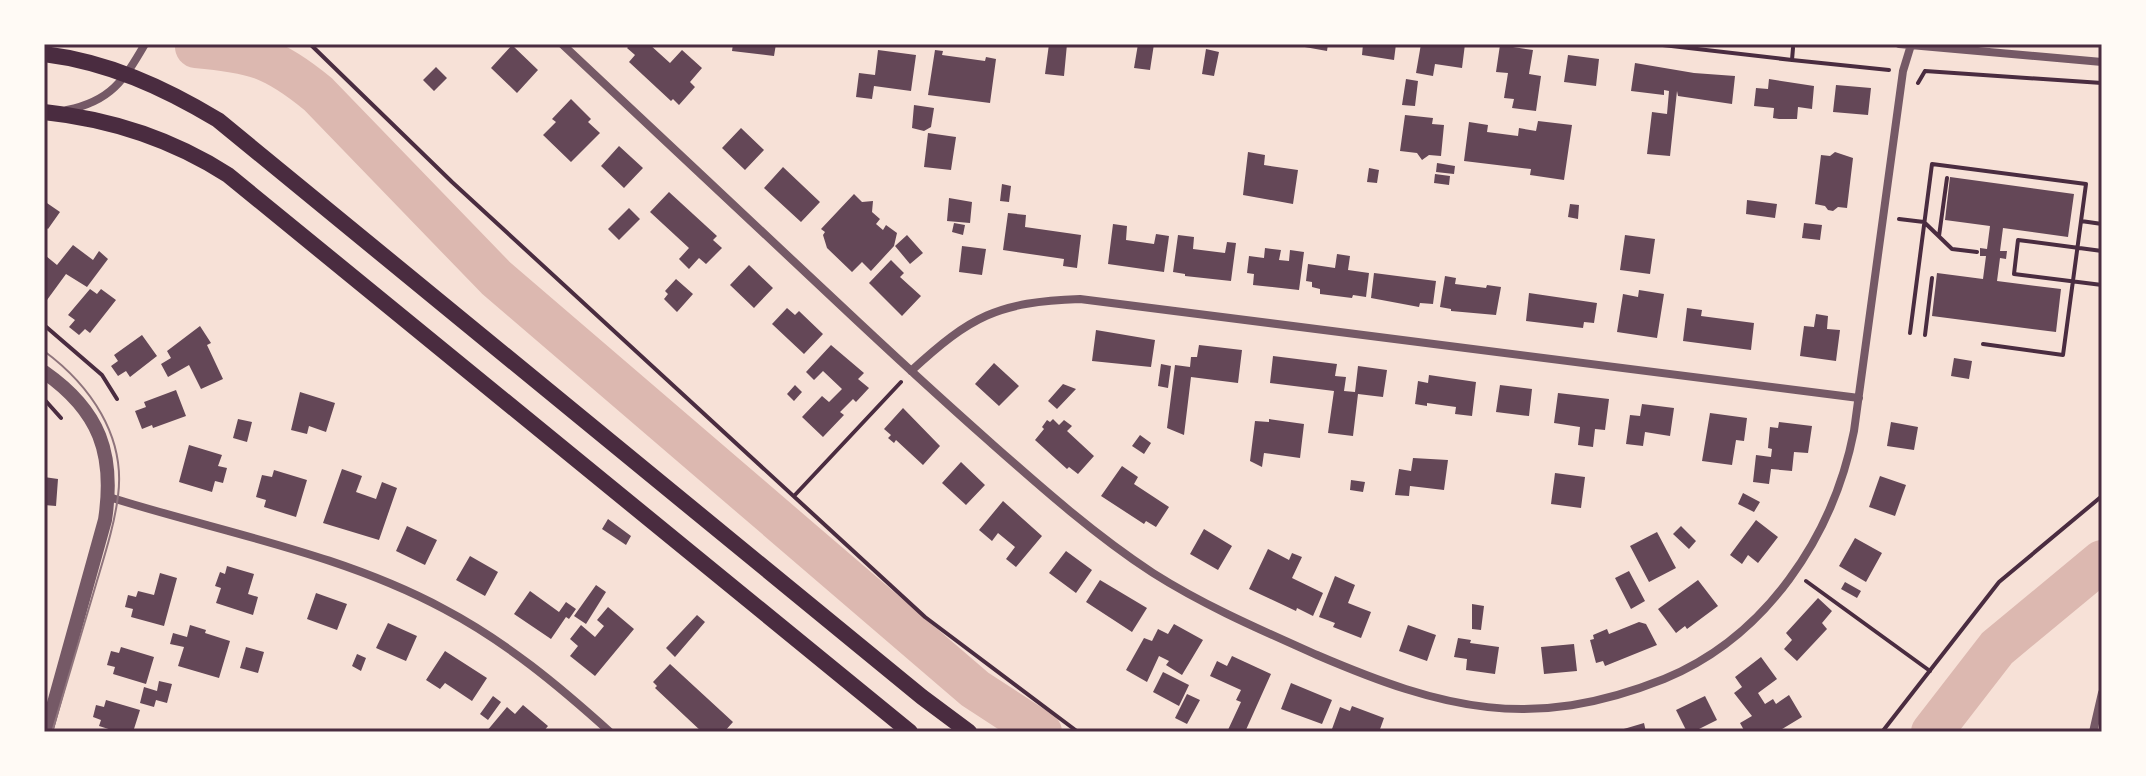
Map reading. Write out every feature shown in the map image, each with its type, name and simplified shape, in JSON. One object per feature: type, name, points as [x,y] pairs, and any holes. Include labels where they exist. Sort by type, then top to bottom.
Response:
[{"type":"main road","points":[[44,54],[68,57],[128,74],[171,92],[218,120],[922,697],[969,732]]},
{"type":"main road","points":[[47,112],[108,123],[159,139],[228,175],[910,732]]},
{"type":"street","points":[[47,112],[95,102],[110,93],[128,74],[145,44]]},
{"type":"street","points":[[562,44],[1032,480],[1152,572],[1190,595],[1281,639],[1363,674],[1438,699],[1490,709],[1534,709],[1588,702],[1646,686],[1692,666],[1755,620],[1795,572],[1812,545],[1850,452],[1903,71],[1911,45]]},
{"type":"street","points":[[1899,44],[2102,62]]},
{"type":"street","points":[[911,371],[955,332],[984,315],[1022,304],[1080,299],[1859,398]]},
{"type":"street","points":[[44,372],[71,392],[93,422],[106,455],[109,497],[46,732]]},
{"type":"street","points":[[109,497],[306,554],[397,587],[444,609],[546,677],[610,732]]},
{"type":"street","points":[[2093,732],[2102,693]]},
{"type":"path","points":[[310,44],[452,182],[925,617],[1078,732]]},
{"type":"path","points":[[1654,44],[1886,69],[1887,77]]},
{"type":"path","points":[[1792,60],[1793,48]]},
{"type":"path","points":[[1917,72],[1933,70],[2102,83]]},
{"type":"path","points":[[1910,333],[1932,164],[2086,184],[2063,355],[1983,344]]},
{"type":"path","points":[[1939,236],[1947,178]]},
{"type":"path","points":[[1897,219],[1924,222],[1952,249],[1977,252]]},
{"type":"path","points":[[2081,221],[2102,224]]},
{"type":"path","points":[[2102,251],[2018,240],[2014,274],[2102,285]]},
{"type":"path","points":[[1925,335],[1932,278]]},
{"type":"path","points":[[44,325],[102,375],[117,399]]},
{"type":"path","points":[[794,496],[902,380],[900,378]]},
{"type":"path","points":[[44,399],[61,418]]},
{"type":"path","points":[[1882,732],[1999,582],[2102,496]]},
{"type":"path","points":[[1795,572],[1930,671]]},
{"type":"path","points":[[1801,588],[1813,572]]},
{"type":"building","points":[[631,44],[649,44],[670,63],[682,50],[702,68],[690,82],[695,87],[679,105],[629,62],[635,55],[627,48]]},
{"type":"building","points":[[733,44],[776,44],[774,56],[732,51]]},
{"type":"building","points":[[1049,44],[1067,44],[1064,76],[1045,74]]},
{"type":"building","points":[[1138,44],[1154,44],[1150,70],[1134,68]]},
{"type":"building","points":[[1288,44],[1328,44],[1327,51]]},
{"type":"building","points":[[1363,44],[1396,44],[1394,60],[1362,55]]},
{"type":"building","points":[[1421,44],[1465,44],[1462,68],[1435,64],[1433,76],[1416,73]]},
{"type":"building","points":[[512,45],[538,70],[517,93],[491,68]]},
{"type":"building","points":[[1500,45],[1533,50],[1529,74],[1541,76],[1536,111],[1512,108],[1514,99],[1504,98],[1508,73],[1496,72]]},
{"type":"building","points":[[1206,49],[1219,52],[1214,76],[1202,74]]},
{"type":"building","points":[[878,50],[916,55],[911,91],[874,86],[872,99],[856,97],[859,73],[875,75]]},
{"type":"building","points":[[935,50],[943,51],[942,55],[985,61],[986,57],[996,59],[990,103],[928,95]]},
{"type":"building","points":[[1568,55],[1599,59],[1596,86],[1564,82]]},
{"type":"building","points":[[1635,63],[1735,76],[1732,104],[1678,96],[1677,91],[1670,156],[1647,154],[1652,112],[1667,114],[1669,91],[1664,90],[1664,95],[1631,91]]},
{"type":"building","points":[[436,67],[447,78],[434,91],[423,80]]},
{"type":"building","points":[[1406,79],[1418,81],[1415,106],[1402,105]]},
{"type":"building","points":[[1769,79],[1814,86],[1812,109],[1798,107],[1797,119],[1779,119],[1773,118],[1774,108],[1754,106],[1756,88],[1768,89]]},
{"type":"building","points":[[1836,85],[1871,88],[1868,115],[1833,112]]},
{"type":"building","points":[[571,99],[600,133],[571,162],[543,135],[556,122],[552,119]]},
{"type":"building","points":[[914,105],[934,108],[931,127],[924,131],[912,128]]},
{"type":"building","points":[[1405,115],[1433,118],[1432,124],[1444,125],[1441,156],[1429,155],[1422,160],[1417,153],[1400,151]]},
{"type":"building","points":[[1538,121],[1572,125],[1564,180],[1530,175],[1531,169],[1464,161],[1469,122],[1488,125],[1487,132],[1518,136],[1519,128],[1536,131]]},
{"type":"building","points":[[741,128],[764,150],[745,170],[722,148]]},
{"type":"building","points":[[928,133],[956,137],[951,170],[924,167]]},
{"type":"building","points":[[619,146],[643,168],[624,188],[601,166]]},
{"type":"building","points":[[1248,152],[1265,155],[1264,165],[1298,170],[1293,204],[1243,195]]},
{"type":"building","points":[[1835,152],[1853,158],[1847,208],[1838,207],[1833,211],[1815,204],[1821,155],[1830,156]]},
{"type":"building","points":[[1437,163],[1455,166],[1454,174],[1436,172]]},
{"type":"building","points":[[783,167],[820,202],[801,222],[764,188]]},
{"type":"building","points":[[1369,168],[1379,170],[1377,183],[1367,182]]},
{"type":"building","points":[[1435,174],[1450,176],[1449,185],[1434,183]]},
{"type":"building","points":[[1950,177],[2074,194],[2068,237],[2003,228],[2000,251],[2007,251],[2006,259],[2000,258],[1997,281],[2061,289],[2056,332],[1932,316],[1937,273],[1983,279],[1986,256],[1980,256],[1980,248],[1987,249],[1990,226],[1945,220]]},
{"type":"building","points":[[1002,184],[1011,186],[1009,202],[1000,201]]},
{"type":"building","points":[[669,192],[717,236],[713,240],[722,248],[706,264],[699,258],[689,269],[679,259],[689,248],[650,212]]},
{"type":"building","points":[[854,194],[862,202],[873,201],[872,212],[880,219],[876,224],[883,230],[886,225],[897,233],[894,246],[871,271],[862,262],[852,272],[827,248],[825,232],[821,229]]},
{"type":"building","points":[[949,198],[972,202],[970,223],[947,221]]},
{"type":"building","points":[[1747,200],[1777,204],[1775,218],[1746,214]]},
{"type":"building","points":[[44,201],[60,212],[48,229],[44,226]]},
{"type":"building","points":[[1570,204],[1579,205],[1578,219],[1568,217]]},
{"type":"building","points":[[629,208],[640,219],[619,240],[608,229]]},
{"type":"building","points":[[1008,213],[1026,215],[1025,227],[1081,235],[1077,268],[1063,266],[1064,259],[1003,250]]},
{"type":"building","points":[[954,223],[965,225],[963,235],[952,232]]},
{"type":"building","points":[[1804,223],[1822,225],[1820,240],[1802,238]]},
{"type":"building","points":[[1113,224],[1127,226],[1126,240],[1154,244],[1156,234],[1169,236],[1164,272],[1108,264]]},
{"type":"building","points":[[907,235],[923,253],[910,264],[895,246]]},
{"type":"building","points":[[1178,235],[1194,237],[1193,249],[1225,253],[1227,242],[1236,243],[1231,281],[1173,272]]},
{"type":"building","points":[[1625,235],[1655,239],[1650,274],[1620,270]]},
{"type":"building","points":[[73,245],[93,260],[99,251],[108,259],[87,287],[66,274],[47,300],[44,298],[44,259],[46,256],[57,265]]},
{"type":"building","points":[[962,246],[986,249],[982,275],[959,272]]},
{"type":"building","points":[[1265,248],[1281,250],[1279,260],[1289,261],[1290,250],[1304,252],[1299,290],[1253,285],[1254,274],[1247,273],[1249,256],[1264,258]]},
{"type":"building","points":[[1337,254],[1350,256],[1348,270],[1369,273],[1366,297],[1320,294],[1320,289],[1306,281],[1308,264],[1335,268]]},
{"type":"building","points":[[891,260],[904,273],[900,277],[921,296],[902,316],[869,283]]},
{"type":"building","points":[[749,265],[773,288],[754,308],[730,285]]},
{"type":"building","points":[[1374,273],[1436,281],[1433,304],[1420,303],[1419,307],[1371,298]]},
{"type":"building","points":[[1445,276],[1456,278],[1455,284],[1501,287],[1496,315],[1451,311],[1440,307]]},
{"type":"building","points":[[676,279],[693,294],[677,312],[664,299],[668,294],[665,291]]},
{"type":"building","points":[[90,289],[97,294],[101,289],[116,300],[90,333],[85,329],[79,335],[69,327],[75,320],[68,315]]},
{"type":"building","points":[[1639,290],[1664,294],[1657,338],[1617,332],[1623,294],[1638,297]]},
{"type":"building","points":[[1529,293],[1597,303],[1594,323],[1584,322],[1583,328],[1526,321]]},
{"type":"building","points":[[787,308],[795,315],[799,311],[823,334],[804,354],[772,324]]},
{"type":"building","points":[[1687,308],[1702,310],[1701,316],[1754,323],[1751,350],[1683,341]]},
{"type":"building","points":[[1816,314],[1828,316],[1827,329],[1840,330],[1836,361],[1800,356],[1804,326],[1814,327]]},
{"type":"building","points":[[200,326],[211,343],[207,345],[223,379],[201,389],[189,365],[168,377],[161,364],[171,358],[167,351]]},
{"type":"building","points":[[1096,330],[1155,340],[1151,367],[1092,361]]},
{"type":"building","points":[[142,335],[157,356],[130,377],[126,371],[118,376],[111,366],[118,361],[114,355]]},
{"type":"building","points":[[831,345],[864,373],[858,379],[869,388],[856,402],[853,399],[840,412],[844,415],[823,437],[802,417],[822,396],[829,402],[842,389],[823,371],[814,380],[806,372]]},
{"type":"building","points":[[1199,345],[1242,350],[1238,383],[1191,377],[1184,435],[1167,428],[1175,365],[1190,367],[1191,357],[1197,357]]},
{"type":"building","points":[[1273,356],[1337,364],[1335,376],[1346,377],[1344,391],[1355,392],[1358,366],[1387,370],[1383,397],[1358,394],[1353,436],[1328,433],[1334,391],[1270,383]]},
{"type":"building","points":[[1954,358],[1972,361],[1969,379],[1951,376]]},
{"type":"building","points":[[994,363],[1019,386],[999,406],[975,384]]},
{"type":"building","points":[[1161,364],[1171,366],[1168,388],[1158,386]]},
{"type":"building","points":[[1429,375],[1476,382],[1472,416],[1455,414],[1456,407],[1415,404],[1418,381],[1428,383]]},
{"type":"building","points":[[1063,384],[1076,389],[1057,409],[1048,401]]},
{"type":"building","points":[[795,385],[802,392],[794,401],[787,394]]},
{"type":"building","points":[[1500,385],[1532,389],[1529,416],[1496,412]]},
{"type":"building","points":[[176,390],[186,416],[142,429],[135,411],[146,407],[144,402]]},
{"type":"building","points":[[300,392],[335,403],[326,432],[309,426],[307,434],[291,430]]},
{"type":"building","points":[[1558,393],[1609,399],[1605,430],[1595,429],[1593,447],[1578,445],[1580,427],[1554,423]]},
{"type":"building","points":[[1642,404],[1674,408],[1670,436],[1645,432],[1643,446],[1626,444],[1630,415],[1640,416]]},
{"type":"building","points":[[903,408],[940,446],[923,465],[896,440],[894,443],[888,438],[891,435],[884,429]]},
{"type":"building","points":[[1710,413],[1747,418],[1744,441],[1736,440],[1732,465],[1702,461]]},
{"type":"building","points":[[238,419],[252,422],[247,442],[233,438]]},
{"type":"building","points":[[1053,419],[1059,425],[1064,420],[1072,426],[1067,431],[1094,456],[1078,474],[1069,467],[1067,469],[1035,440],[1047,420],[1050,422]]},
{"type":"building","points":[[1269,419],[1304,424],[1300,458],[1264,453],[1262,467],[1250,461],[1255,421],[1269,422]]},
{"type":"building","points":[[1779,422],[1812,426],[1808,453],[1794,452],[1792,471],[1771,469],[1769,484],[1753,482],[1756,455],[1771,457],[1772,449],[1768,448],[1770,427],[1778,428]]},
{"type":"building","points":[[1891,422],[1918,427],[1914,450],[1887,446]]},
{"type":"building","points":[[1140,435],[1151,443],[1144,454],[1132,446]]},
{"type":"building","points":[[189,445],[222,455],[218,466],[227,468],[223,483],[215,481],[212,492],[179,482]]},
{"type":"building","points":[[1413,458],[1448,460],[1444,490],[1410,486],[1409,496],[1395,495],[1399,469],[1411,471]]},
{"type":"building","points":[[961,462],[985,485],[966,505],[942,483]]},
{"type":"building","points":[[1122,466],[1138,477],[1134,484],[1169,507],[1156,527],[1146,521],[1144,524],[1101,496]]},
{"type":"building","points":[[342,469],[362,476],[356,492],[376,499],[382,482],[397,488],[379,540],[323,523]]},
{"type":"building","points":[[274,470],[307,480],[296,517],[264,507],[266,500],[256,497],[262,475],[272,477]]},
{"type":"building","points":[[1555,473],[1585,477],[1581,508],[1551,504]]},
{"type":"building","points":[[1880,476],[1906,485],[1895,516],[1869,507]]},
{"type":"building","points":[[44,477],[58,479],[56,506],[44,505]]},
{"type":"building","points":[[1351,480],[1365,482],[1363,492],[1350,490]]},
{"type":"building","points":[[1743,493],[1760,502],[1754,512],[1738,504]]},
{"type":"building","points":[[1003,501],[1042,536],[1016,567],[1006,559],[1015,547],[998,533],[992,541],[979,530]]},
{"type":"building","points":[[608,519],[631,536],[626,545],[602,529]]},
{"type":"building","points":[[1756,520],[1778,537],[1758,563],[1748,555],[1742,564],[1730,555]]},
{"type":"building","points":[[407,526],[437,540],[425,565],[396,551]]},
{"type":"building","points":[[1681,526],[1696,541],[1689,549],[1673,534]]},
{"type":"building","points":[[1204,529],[1232,546],[1218,570],[1190,554]]},
{"type":"building","points":[[1657,532],[1676,568],[1649,582],[1630,546]]},
{"type":"building","points":[[1855,538],[1882,553],[1866,582],[1839,566]]},
{"type":"building","points":[[1268,549],[1289,560],[1292,553],[1302,557],[1292,578],[1323,593],[1313,616],[1249,589]]},
{"type":"building","points":[[1066,551],[1092,570],[1076,593],[1049,573]]},
{"type":"building","points":[[470,556],[498,572],[485,596],[456,580]]},
{"type":"building","points":[[227,566],[254,574],[248,594],[258,597],[253,615],[216,603],[221,588],[215,586],[220,572],[225,574]]},
{"type":"building","points":[[1629,571],[1645,601],[1631,609],[1615,578]]},
{"type":"building","points":[[160,573],[177,578],[164,626],[131,617],[133,609],[125,607],[128,595],[136,597],[138,591],[154,595]]},
{"type":"building","points":[[1335,576],[1355,585],[1348,603],[1371,612],[1361,638],[1333,627],[1335,623],[1319,617]]},
{"type":"building","points":[[1100,580],[1147,608],[1132,632],[1086,602]]},
{"type":"building","points":[[1698,580],[1718,606],[1687,629],[1685,626],[1676,633],[1658,609]]},
{"type":"building","points":[[1845,582],[1861,591],[1857,598],[1841,589]]},
{"type":"building","points":[[596,585],[606,592],[586,624],[574,616]]},
{"type":"building","points":[[530,591],[559,612],[566,602],[576,609],[569,619],[566,617],[551,639],[514,614]]},
{"type":"building","points":[[316,593],[347,604],[337,630],[307,619]]},
{"type":"building","points":[[1818,598],[1832,611],[1822,623],[1827,629],[1797,661],[1784,649],[1792,640],[1786,633]]},
{"type":"building","points":[[1472,604],[1484,606],[1481,630],[1472,629]]},
{"type":"building","points":[[608,607],[634,629],[595,676],[570,656],[578,646],[570,639],[581,625],[595,637],[604,626],[597,620]]},
{"type":"building","points":[[697,615],[705,622],[675,657],[666,648]]},
{"type":"building","points":[[1639,622],[1646,624],[1657,645],[1605,666],[1603,661],[1596,663],[1590,640],[1594,639],[1593,635],[1607,629],[1609,634]]},
{"type":"building","points":[[388,623],[417,636],[406,661],[376,648]]},
{"type":"building","points":[[1174,624],[1203,640],[1182,675],[1166,665],[1169,661],[1159,656],[1147,682],[1126,670],[1144,638],[1152,641],[1158,629],[1168,634]]},
{"type":"building","points":[[190,625],[230,641],[219,678],[178,666],[184,647],[170,644],[173,633],[187,637]]},
{"type":"building","points":[[1408,625],[1436,635],[1427,661],[1399,651]]},
{"type":"building","points":[[1458,638],[1499,647],[1495,674],[1466,670],[1467,659],[1454,657]]},
{"type":"building","points":[[1574,644],[1577,671],[1544,674],[1541,647]]},
{"type":"building","points":[[121,647],[154,657],[146,684],[113,674],[115,667],[107,665],[111,651],[119,653]]},
{"type":"building","points":[[246,647],[264,652],[258,673],[240,668]]},
{"type":"building","points":[[445,651],[487,678],[472,701],[445,683],[440,689],[426,680]]},
{"type":"building","points":[[357,654],[366,658],[361,671],[352,666]]},
{"type":"building","points":[[1232,656],[1271,674],[1245,732],[1227,732],[1241,702],[1236,700],[1241,690],[1210,676],[1217,661],[1227,666]]},
{"type":"building","points":[[1761,657],[1777,679],[1758,693],[1765,704],[1773,699],[1776,704],[1789,695],[1802,717],[1777,732],[1745,732],[1740,723],[1752,716],[1734,693],[1742,687],[1735,677]]},
{"type":"building","points":[[670,664],[733,722],[724,732],[702,732],[655,688],[657,686],[653,682]]},
{"type":"building","points":[[1163,672],[1189,685],[1179,706],[1153,692]]},
{"type":"building","points":[[159,681],[172,684],[167,703],[156,700],[154,707],[140,703],[144,687],[157,691]]},
{"type":"building","points":[[1291,683],[1332,700],[1322,724],[1281,709]]},
{"type":"building","points":[[1187,694],[1200,700],[1187,724],[1175,718]]},
{"type":"building","points":[[493,696],[501,702],[488,720],[480,714]]},
{"type":"building","points":[[1705,696],[1717,720],[1687,732],[1676,710]]},
{"type":"building","points":[[106,700],[140,710],[133,732],[118,732],[99,726],[101,720],[93,717],[96,705],[104,707]]},
{"type":"building","points":[[523,705],[548,726],[543,732],[486,732],[507,707],[515,714]]},
{"type":"building","points":[[1352,706],[1384,718],[1379,732],[1340,732],[1332,729],[1340,707],[1350,711]]},
{"type":"building","points":[[1644,723],[1646,732],[1617,732],[1617,731]]},
{"type":"waterway","points":[[196,47],[262,58],[318,94],[496,278],[975,689],[1041,732]]},
{"type":"waterway","points":[[1932,732],[1997,648],[2102,561]]},
{"type":"tram line","points":[[44,351],[76,380],[101,414],[110,433],[119,474],[111,532],[52,732]]}]
